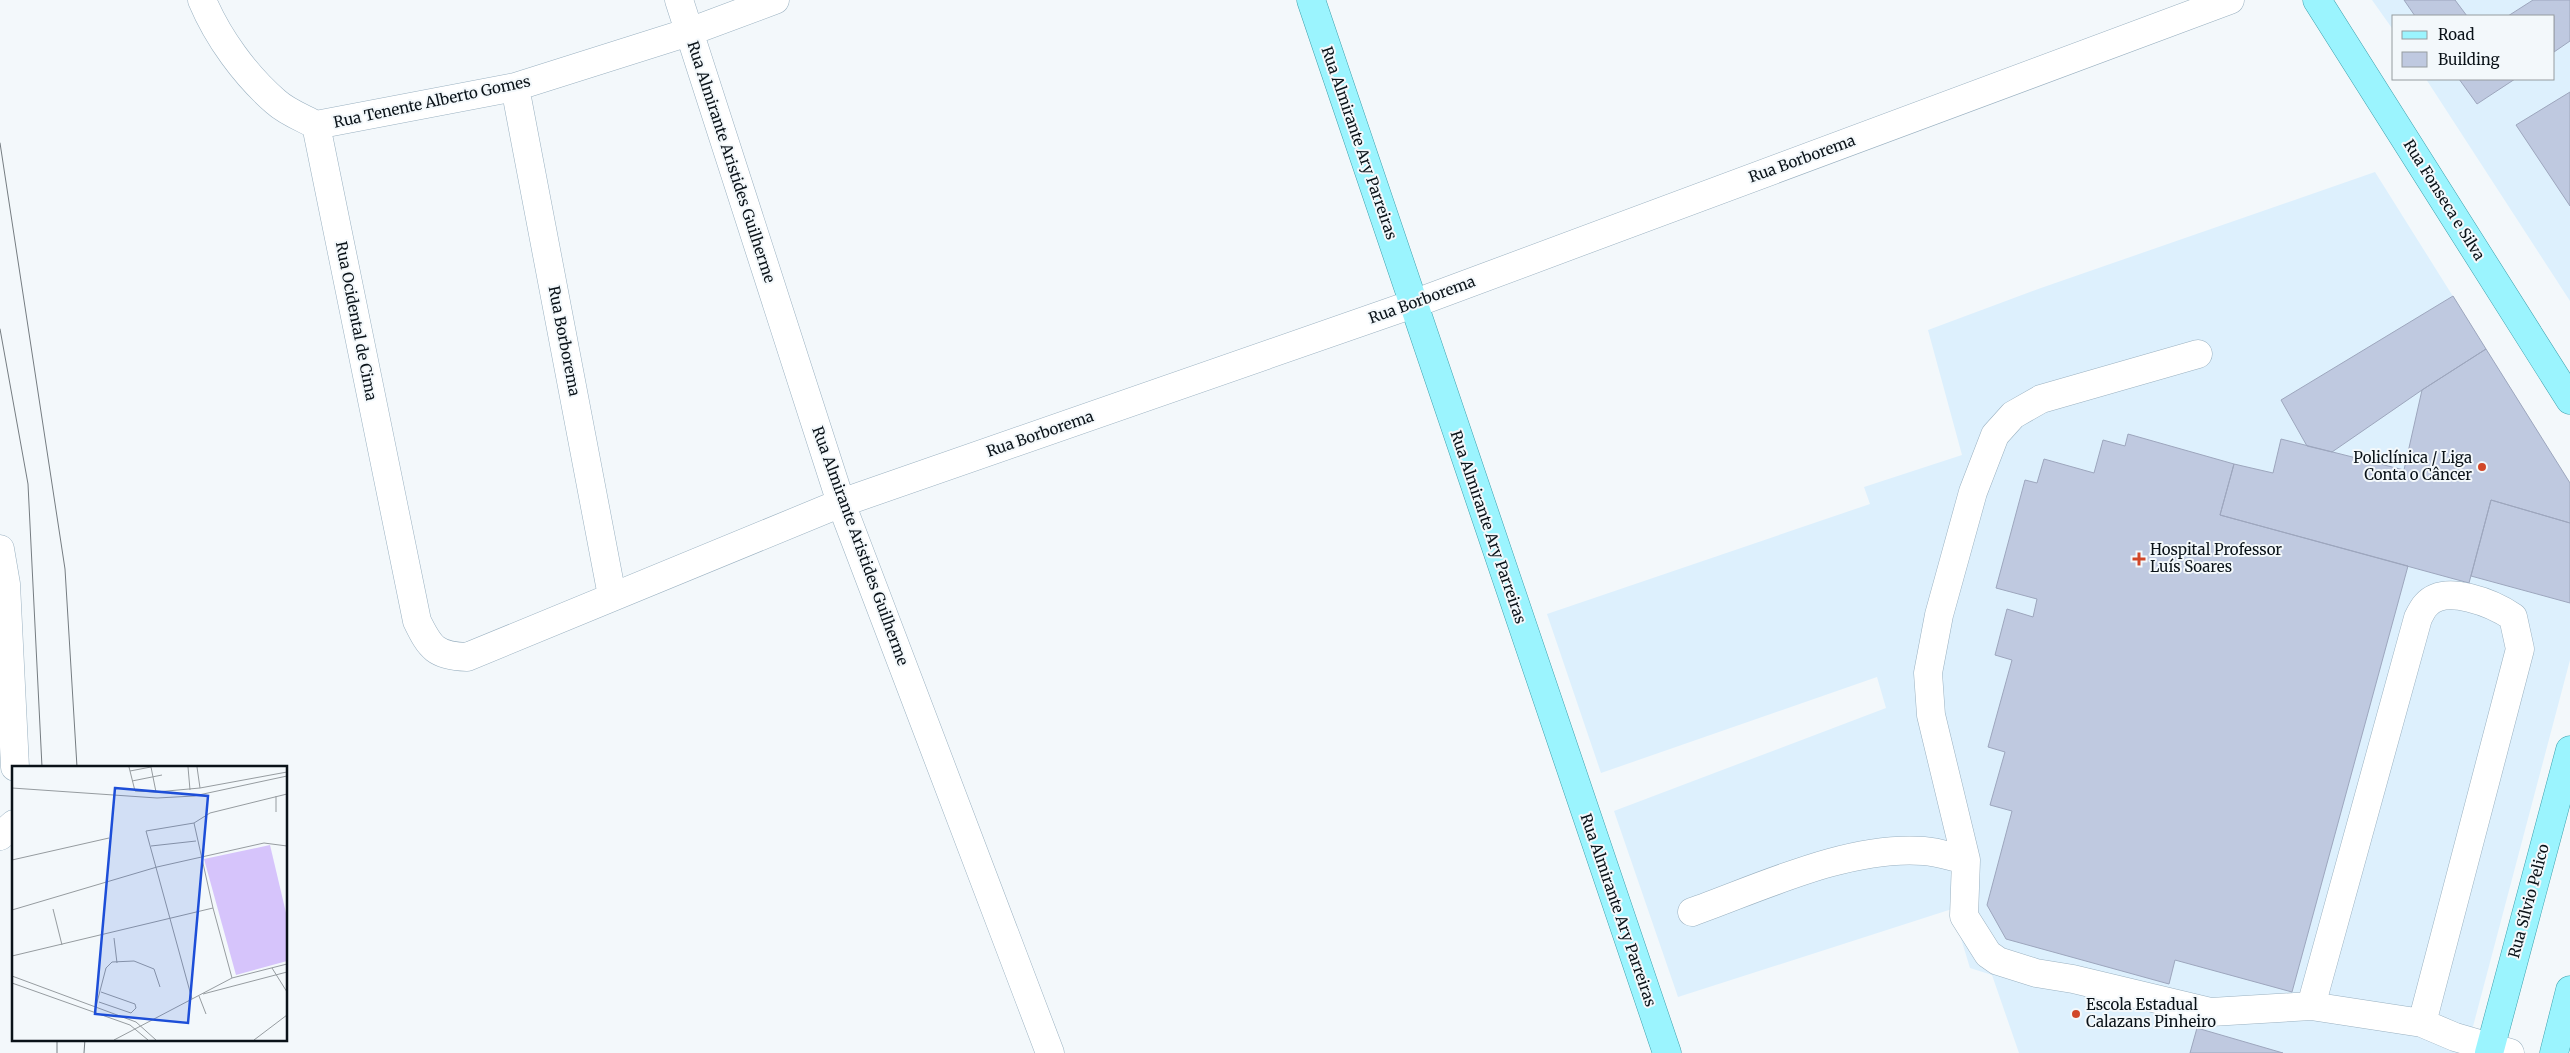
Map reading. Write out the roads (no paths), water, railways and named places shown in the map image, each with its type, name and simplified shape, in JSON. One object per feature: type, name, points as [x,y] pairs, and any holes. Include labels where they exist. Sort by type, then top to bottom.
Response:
[{"type":"main road","name":"Rua Almirante Ary Parreiras","points":[[1310,0],[1667,1053]]},
{"type":"main road","name":"Rua Fonseca e Silva","points":[[2317,0],[2570,400]]},
{"type":"main road","name":"Rua Sílvio Pelico","points":[[2496,1051],[2570,750]]},
{"type":"main road","points":[[2554,1053],[2570,990]]},
{"type":"street","points":[[202,0],[208,14],[238,62],[277,103],[316,125]]},
{"type":"street","name":"Rua Almirante Aristides Guilherme","points":[[679,0],[841,503],[1050,1053]]},
{"type":"street","name":"Rua Tenente Alberto Gomes","points":[[316,125],[515,87],[689,32],[775,0]]},
{"type":"street","name":"Rua Borborema","points":[[467,657],[841,503],[1413,304],[2230,0]]},
{"type":"street","name":"Rua Borborema","points":[[515,87],[612,596]]},
{"type":"street","name":"Rua Ocidental de Cima","points":[[316,125],[417,621],[426,640],[435,650],[450,656],[467,657]]},
{"type":"street","points":[[2198,354],[2041,399],[2013,415],[1995,435],[1973,492],[1938,615],[1928,673],[1931,715],[1966,860],[1964,916],[1988,954],[1998,960],[2036,973],[2073,979],[2211,1012],[2311,1006],[2422,1023],[2496,1051]]},
{"type":"street","points":[[0,549],[15,766]]},
{"type":"street","points":[[2311,1006],[2418,618],[2426,604],[2444,596],[2457,596],[2500,608],[2513,617],[2520,649],[2422,1023]]},
{"type":"street","points":[[0,836],[12,826]]},
{"type":"street","points":[[1692,912],[1845,858],[1887,851],[1925,851],[1966,860]]},
{"type":"tram line","points":[[0,143],[65,569],[77,766]]},
{"type":"tram line","points":[[0,329],[28,484],[42,766]]},
{"type":"tram line","points":[[57,1040],[57,1053]]},
{"type":"tram line","points":[[84,1053],[85,1040]]},
{"type":"place","name":"Policlínica / Liga Conta o Câncer","points":[[2482,467]]},
{"type":"place","name":"Hospital Professor Luís Soares","points":[[2139,559]]},
{"type":"place","name":"Escola Estadual Calazans Pinheiro","points":[[2076,1014]]}]
